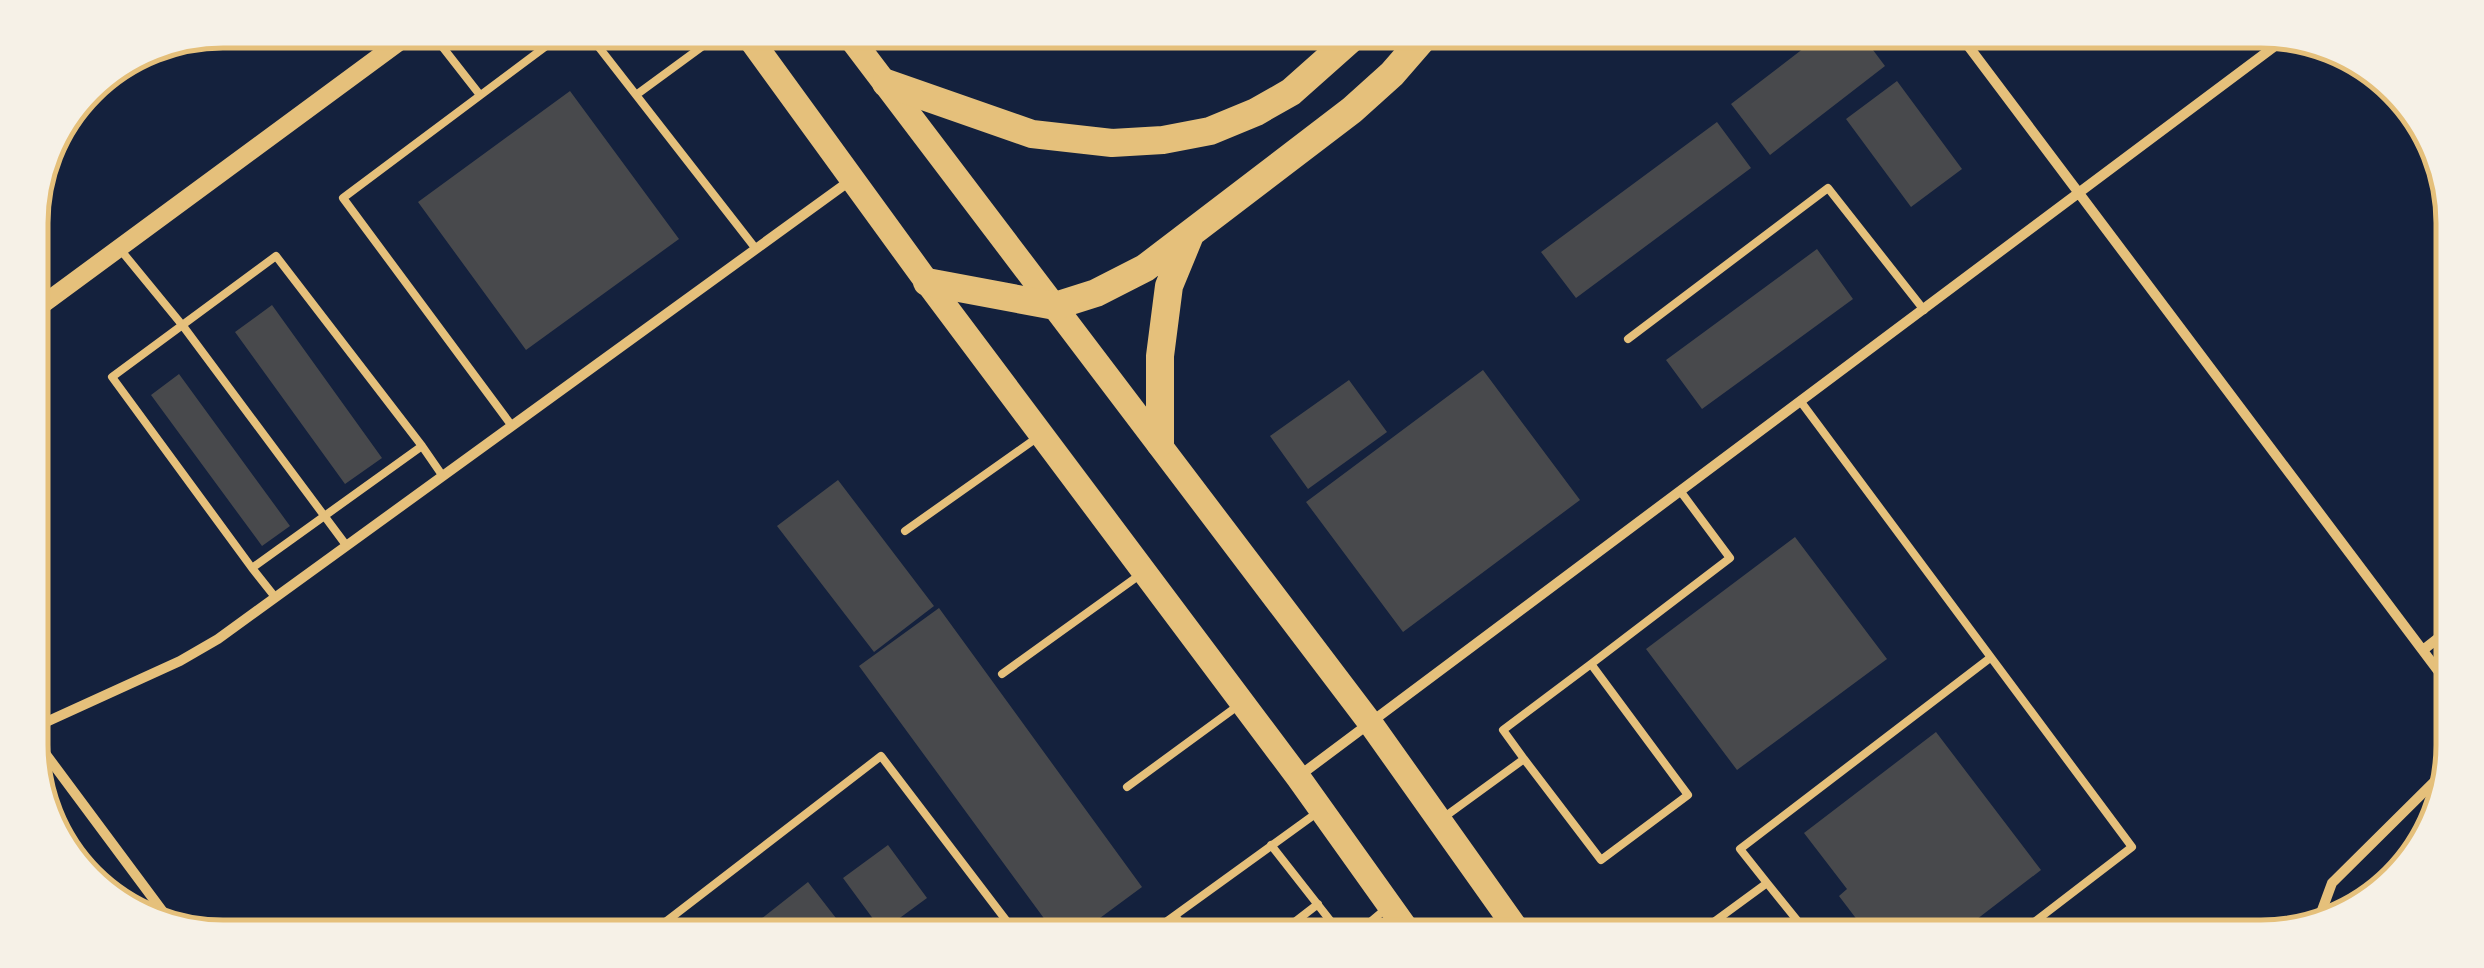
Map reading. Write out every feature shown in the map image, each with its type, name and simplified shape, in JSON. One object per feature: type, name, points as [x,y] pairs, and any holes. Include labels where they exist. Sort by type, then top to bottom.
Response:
[{"type":"highway","points":[[886,83],[1032,134],[1112,143],[1163,140],[1210,130],[1280,99],[1342,48]]},
{"type":"highway","points":[[927,282],[1056,306],[1096,293],[1145,268],[1352,110],[1415,48]]},
{"type":"highway","points":[[1160,443],[1160,356],[1169,286],[1190,234]]},
{"type":"main road","points":[[758,48],[927,282],[1243,702],[1400,920]]},
{"type":"main road","points":[[859,48],[1371,724],[1510,920]]},
{"type":"street","points":[[48,300],[391,48]]},
{"type":"street","points":[[1970,48],[2436,667]]},
{"type":"street","points":[[1298,777],[2270,49]]},
{"type":"street","points":[[48,721],[180,661],[275,598],[852,179]]},
{"type":"street","points":[[2423,650],[2436,640]]},
{"type":"street","points":[[49,759],[162,909]]},
{"type":"street","points":[[2323,909],[2332,884],[2432,784]]},
{"type":"lane","points":[[443,48],[480,96]]},
{"type":"lane","points":[[512,426],[343,198],[544,48]]},
{"type":"lane","points":[[600,48],[756,250]]},
{"type":"lane","points":[[636,95],[700,48]]},
{"type":"lane","points":[[1628,339],[1828,188],[1924,310]]},
{"type":"lane","points":[[119,248],[183,326],[346,546]]},
{"type":"lane","points":[[275,598],[112,377],[276,256],[442,476]]},
{"type":"lane","points":[[1801,402],[2132,847],[2037,920]]},
{"type":"lane","points":[[905,531],[1042,434]]},
{"type":"lane","points":[[252,568],[422,446]]},
{"type":"lane","points":[[1591,664],[1688,796],[1601,860],[1504,730],[1730,558],[1681,492]]},
{"type":"lane","points":[[1002,674],[1145,572]]},
{"type":"lane","points":[[1796,920],[1740,849],[1990,658]]},
{"type":"lane","points":[[1127,787],[1243,702]]},
{"type":"lane","points":[[667,921],[881,756],[1006,921]]},
{"type":"lane","points":[[1440,821],[1524,759]]},
{"type":"lane","points":[[1168,921],[1321,809]]},
{"type":"lane","points":[[1272,845],[1330,920]]},
{"type":"lane","points":[[1716,920],[1766,883]]},
{"type":"lane","points":[[1296,920],[1318,904]]},
{"type":"lane","points":[[1372,920],[1389,906]]},
{"type":"lane","points":[[1175,916],[1179,921]]},
{"type":"building","points":[[1804,48],[1872,48],[1885,66],[1770,155],[1731,104]]},
{"type":"building","points":[[1897,81],[1962,169],[1911,207],[1846,119]]},
{"type":"building","points":[[570,91],[679,239],[526,350],[418,202]]},
{"type":"building","points":[[1717,122],[1751,168],[1576,298],[1541,252]]},
{"type":"building","points":[[1817,249],[1853,299],[1702,409],[1666,360]]},
{"type":"building","points":[[272,305],[382,458],[345,484],[235,332]]},
{"type":"building","points":[[1483,370],[1580,500],[1403,632],[1306,502]]},
{"type":"building","points":[[179,374],[290,526],[262,546],[151,395]]},
{"type":"building","points":[[1349,380],[1387,432],[1308,489],[1270,436]]},
{"type":"building","points":[[838,480],[934,606],[874,652],[777,526]]},
{"type":"building","points":[[1795,537],[1887,659],[1737,770],[1646,649]]},
{"type":"building","points":[[939,608],[1142,887],[1096,921],[1046,921],[859,666]]},
{"type":"building","points":[[1936,732],[2041,870],[1976,920],[1857,920],[1839,896],[1847,889],[1804,833]]},
{"type":"building","points":[[888,845],[927,898],[896,921],[874,921],[843,878]]},
{"type":"building","points":[[808,882],[838,921],[759,921]]}]
